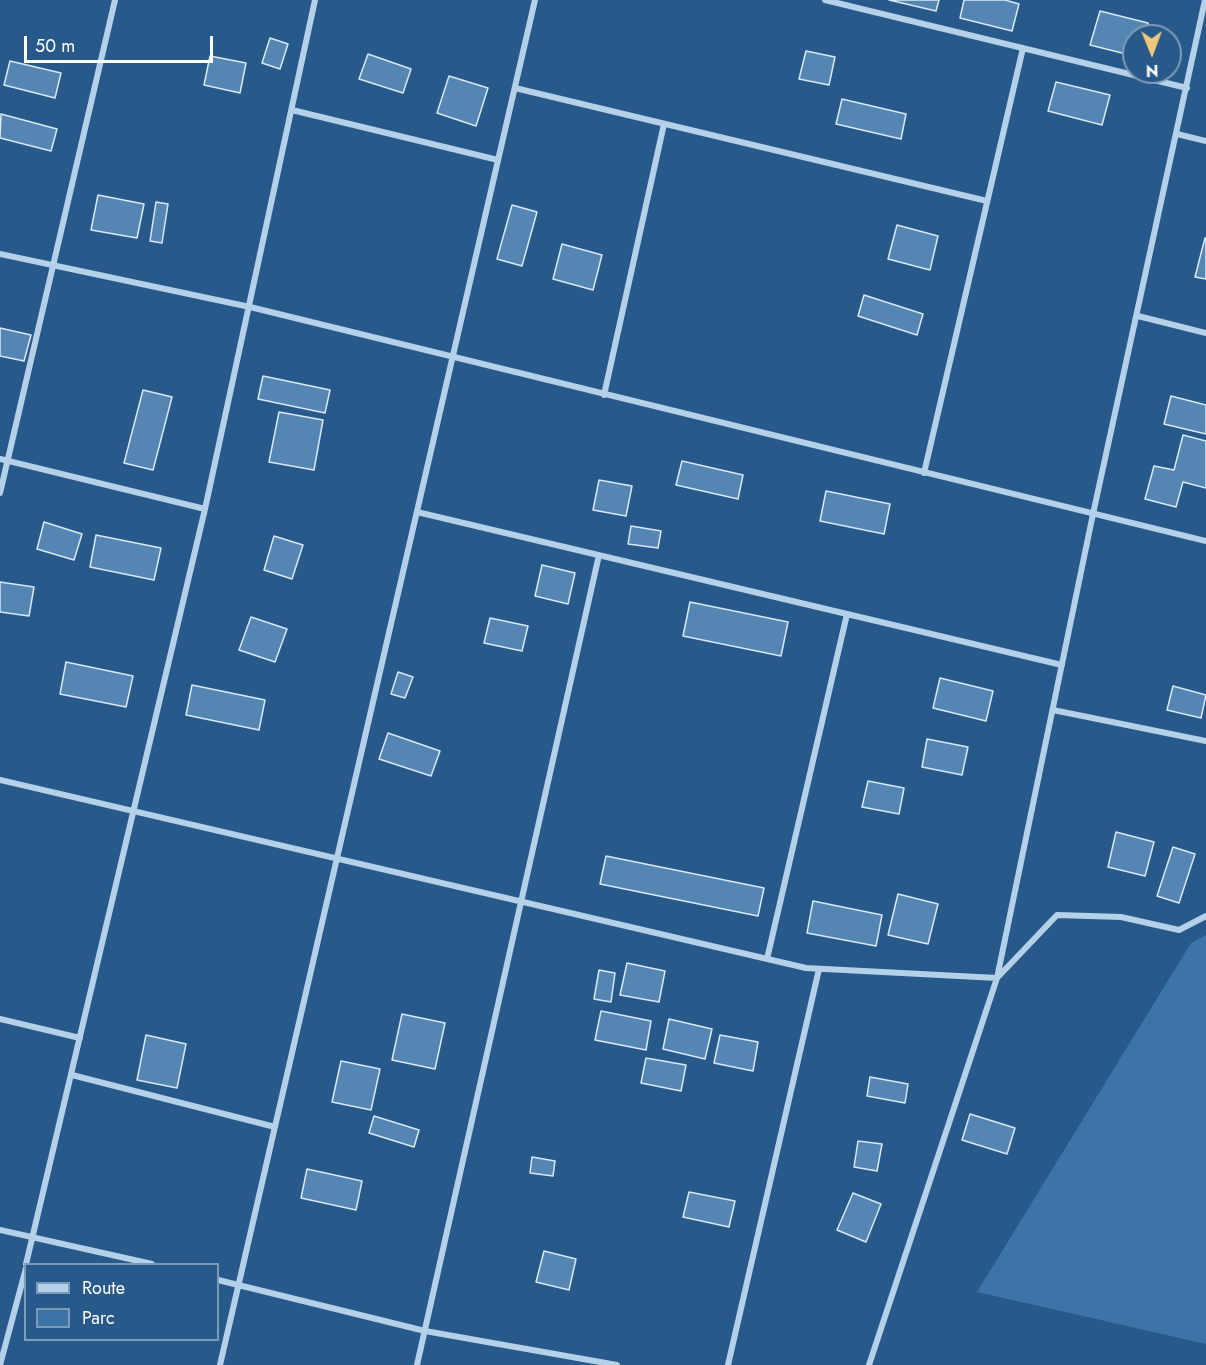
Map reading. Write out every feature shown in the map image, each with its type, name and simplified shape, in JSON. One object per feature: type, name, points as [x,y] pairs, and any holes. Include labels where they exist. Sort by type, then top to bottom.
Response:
[{"type":"street","points":[[0,493],[115,0]]},
{"type":"street","points":[[27,1263],[205,509],[315,0]]},
{"type":"street","points":[[220,1365],[535,0]]},
{"type":"street","points":[[825,0],[1187,88]]},
{"type":"street","points":[[869,1365],[997,978],[1093,514],[1138,316],[1205,0]]},
{"type":"street","points":[[924,473],[1023,48]]},
{"type":"street","points":[[515,88],[987,201]]},
{"type":"street","points":[[292,110],[498,160]]},
{"type":"street","points":[[604,395],[664,124]]},
{"type":"street","points":[[1177,134],[1206,141]]},
{"type":"street","points":[[0,254],[250,307],[1206,541]]},
{"type":"street","points":[[1138,316],[1206,333]]},
{"type":"street","points":[[0,459],[205,509]]},
{"type":"street","points":[[417,512],[1062,665]]},
{"type":"street","points":[[417,1365],[600,555]]},
{"type":"street","points":[[767,959],[847,614]]},
{"type":"street","points":[[1053,710],[1206,741]]},
{"type":"street","points":[[0,780],[767,959],[819,969],[997,978],[1057,915],[1121,917],[1179,930],[1206,916]]},
{"type":"street","points":[[728,1365],[819,969]]},
{"type":"street","points":[[0,1019],[80,1038]]},
{"type":"street","points":[[72,1075],[275,1127]]},
{"type":"street","points":[[0,1230],[147,1263]]},
{"type":"street","points":[[0,1365],[24,1274]]},
{"type":"street","points":[[219,1280],[425,1330],[617,1365]]},
{"type":"green space","points":[[1206,935],[1206,1344],[977,1292],[1191,943]]},
{"type":"building","points":[[889,0],[939,0],[936,11]]},
{"type":"building","points":[[964,0],[1005,0],[1019,4],[1012,31],[960,18]]},
{"type":"building","points":[[1100,11],[1148,23],[1122,24],[1122,53],[1090,45]]},
{"type":"building","points":[[270,38],[288,44],[280,69],[262,63]]},
{"type":"building","points":[[806,51],[835,57],[829,85],[799,79]]},
{"type":"building","points":[[368,54],[411,69],[403,93],[359,79]]},
{"type":"building","points":[[210,56],[246,63],[240,93],[204,85]]},
{"type":"building","points":[[10,61],[61,73],[55,98],[4,85]]},
{"type":"building","points":[[449,76],[488,88],[476,126],[437,113]]},
{"type":"building","points":[[1056,82],[1110,95],[1102,125],[1048,111]]},
{"type":"building","points":[[842,99],[906,114],[901,139],[836,124]]},
{"type":"building","points":[[1,114],[57,129],[51,151],[0,138]]},
{"type":"building","points":[[98,195],[144,204],[137,238],[91,230]]},
{"type":"building","points":[[156,202],[168,204],[162,243],[150,241]]},
{"type":"building","points":[[512,205],[537,212],[522,266],[497,259]]},
{"type":"building","points":[[897,225],[938,236],[930,270],[888,259]]},
{"type":"building","points":[[1206,238],[1206,279],[1195,277]]},
{"type":"building","points":[[562,244],[602,255],[593,290],[553,279]]},
{"type":"building","points":[[864,295],[923,314],[917,335],[858,316]]},
{"type":"building","points":[[0,328],[31,335],[24,361],[0,356]]},
{"type":"building","points":[[263,376],[330,390],[325,413],[258,399]]},
{"type":"building","points":[[143,390],[172,397],[153,470],[124,463]]},
{"type":"building","points":[[1171,396],[1206,405],[1206,434],[1164,424]]},
{"type":"building","points":[[279,412],[323,420],[314,470],[269,462]]},
{"type":"building","points":[[1183,435],[1206,441],[1206,488],[1183,482],[1176,507],[1145,499],[1154,466],[1174,470]]},
{"type":"building","points":[[682,461],[743,475],[738,499],[676,485]]},
{"type":"building","points":[[599,480],[632,486],[626,516],[593,510]]},
{"type":"building","points":[[826,491],[890,504],[884,534],[820,521]]},
{"type":"building","points":[[44,522],[82,534],[74,560],[37,549]]},
{"type":"building","points":[[631,526],[661,531],[658,548],[628,544]]},
{"type":"building","points":[[96,535],[161,548],[154,580],[90,567]]},
{"type":"building","points":[[274,536],[303,545],[292,579],[264,570]]},
{"type":"building","points":[[542,565],[575,573],[568,604],[535,596]]},
{"type":"building","points":[[0,582],[34,587],[29,616],[0,612]]},
{"type":"building","points":[[690,602],[788,622],[781,656],[683,636]]},
{"type":"building","points":[[251,617],[287,629],[275,662],[239,650]]},
{"type":"building","points":[[490,618],[528,626],[522,651],[484,643]]},
{"type":"building","points":[[66,662],[133,676],[126,707],[60,694]]},
{"type":"building","points":[[398,672],[413,677],[405,698],[391,694]]},
{"type":"building","points":[[940,678],[993,691],[986,721],[933,708]]},
{"type":"building","points":[[192,685],[265,700],[259,730],[186,715]]},
{"type":"building","points":[[1173,686],[1206,695],[1201,718],[1167,710]]},
{"type":"building","points":[[388,733],[440,751],[431,776],[379,759]]},
{"type":"building","points":[[927,739],[968,747],[962,775],[922,767]]},
{"type":"building","points":[[868,781],[904,788],[899,814],[862,807]]},
{"type":"building","points":[[1116,832],[1154,842],[1145,876],[1108,867]]},
{"type":"building","points":[[1173,847],[1195,854],[1179,903],[1157,896]]},
{"type":"building","points":[[606,856],[764,888],[758,916],[600,884]]},
{"type":"building","points":[[898,894],[938,904],[928,944],[888,935]]},
{"type":"building","points":[[813,901],[882,915],[876,946],[807,933]]},
{"type":"building","points":[[627,963],[665,971],[659,1002],[620,995]]},
{"type":"building","points":[[599,970],[615,973],[611,1002],[594,999]]},
{"type":"building","points":[[601,1011],[651,1021],[646,1050],[595,1040]]},
{"type":"building","points":[[402,1014],[445,1023],[435,1069],[392,1060]]},
{"type":"building","points":[[669,1019],[712,1029],[705,1059],[663,1049]]},
{"type":"building","points":[[146,1035],[186,1044],[177,1088],[137,1080]]},
{"type":"building","points":[[720,1035],[758,1042],[753,1071],[714,1063]]},
{"type":"building","points":[[646,1058],[686,1065],[681,1091],[641,1083]]},
{"type":"building","points":[[341,1061],[380,1069],[371,1110],[332,1102]]},
{"type":"building","points":[[870,1077],[908,1084],[905,1103],[867,1096]]},
{"type":"building","points":[[970,1114],[1015,1128],[1007,1154],[962,1140]]},
{"type":"building","points":[[374,1116],[419,1130],[414,1147],[369,1133]]},
{"type":"building","points":[[858,1141],[882,1144],[877,1171],[854,1167]]},
{"type":"building","points":[[532,1157],[555,1161],[553,1176],[530,1173]]},
{"type":"building","points":[[307,1169],[362,1181],[356,1210],[301,1198]]},
{"type":"building","points":[[689,1192],[735,1201],[729,1227],[683,1217]]},
{"type":"building","points":[[853,1193],[881,1204],[866,1242],[837,1230]]},
{"type":"building","points":[[544,1251],[576,1259],[569,1290],[536,1282]]}]
